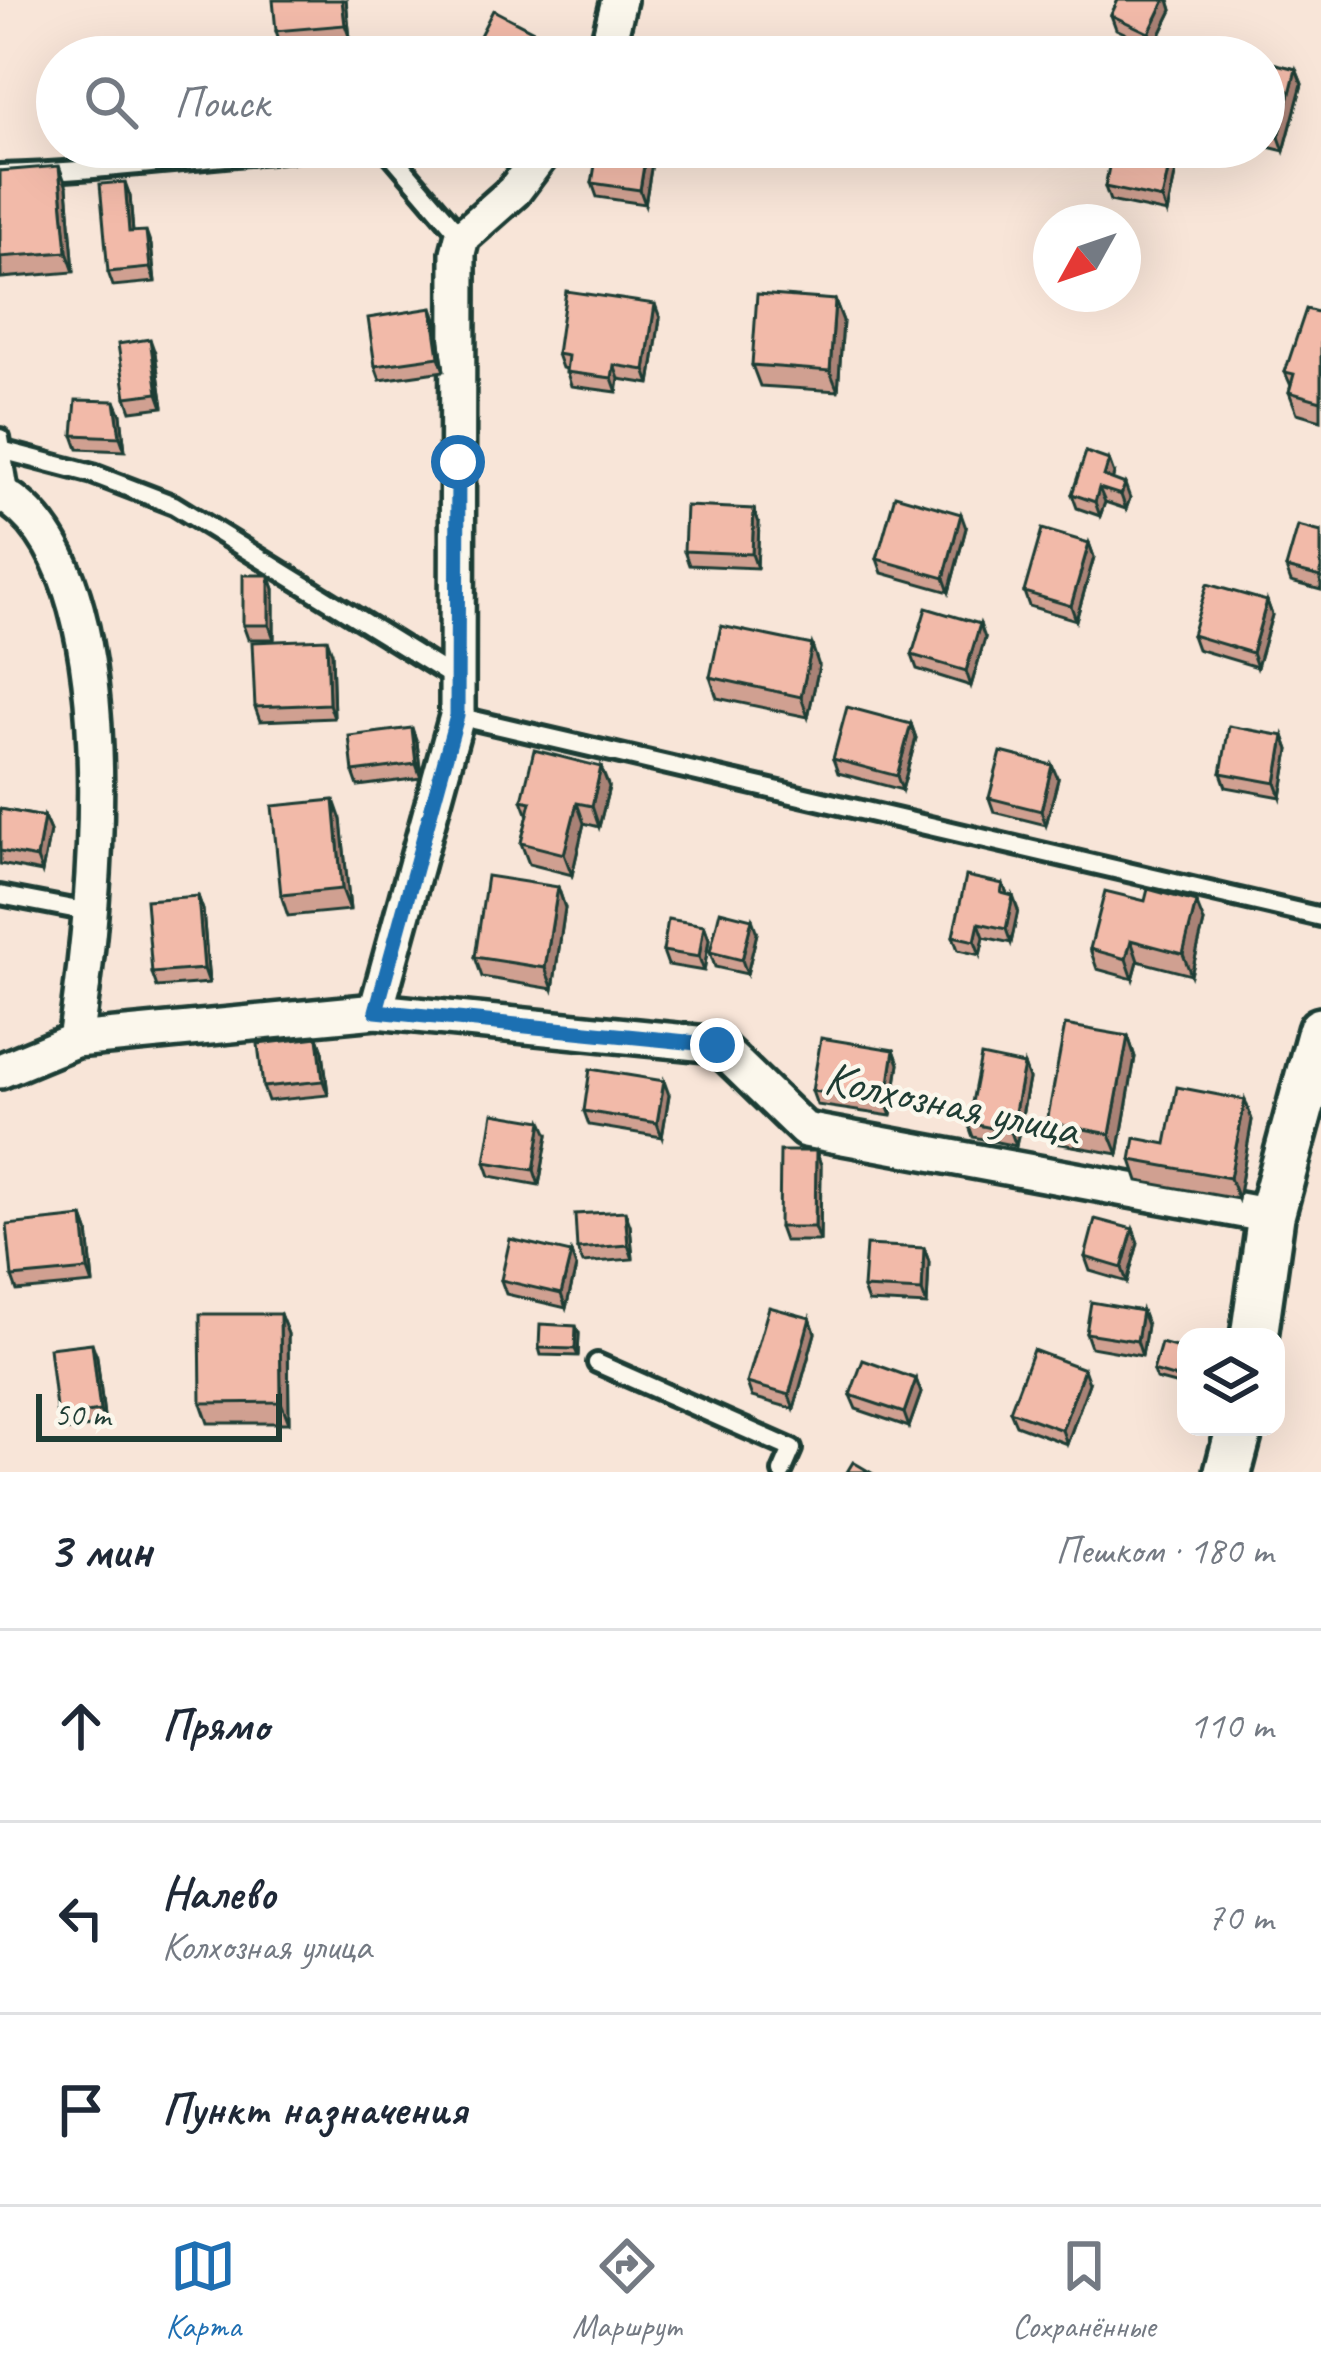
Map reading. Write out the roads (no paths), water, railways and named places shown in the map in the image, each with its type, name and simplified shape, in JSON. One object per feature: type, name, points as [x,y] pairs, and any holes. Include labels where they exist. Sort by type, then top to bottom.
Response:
[{"type":"street","points":[[610,36],[619,0]]},
{"type":"street","points":[[376,1011],[457,716],[458,253],[462,237],[514,191],[531,168]]},
{"type":"street","points":[[5,496],[42,529],[76,608],[93,695],[94,913],[75,1040]]},
{"type":"street","name":"Колхозная улица","points":[[0,1072],[75,1040],[376,1011],[717,1045],[806,1130],[1271,1216]]},
{"type":"street","points":[[1255,1328],[1271,1216],[1321,1031]]},
{"type":"street","points":[[1228,1472],[1238,1436]]},
{"type":"lane","points":[[0,174],[129,168]]},
{"type":"lane","points":[[403,168],[462,237]]},
{"type":"lane","points":[[0,438],[5,496]]},
{"type":"lane","points":[[1,450],[93,474],[174,506],[456,679]]},
{"type":"lane","points":[[457,716],[1321,917]]},
{"type":"lane","points":[[0,896],[94,913]]},
{"type":"lane","points":[[597,1364],[792,1449],[782,1472]]}]
